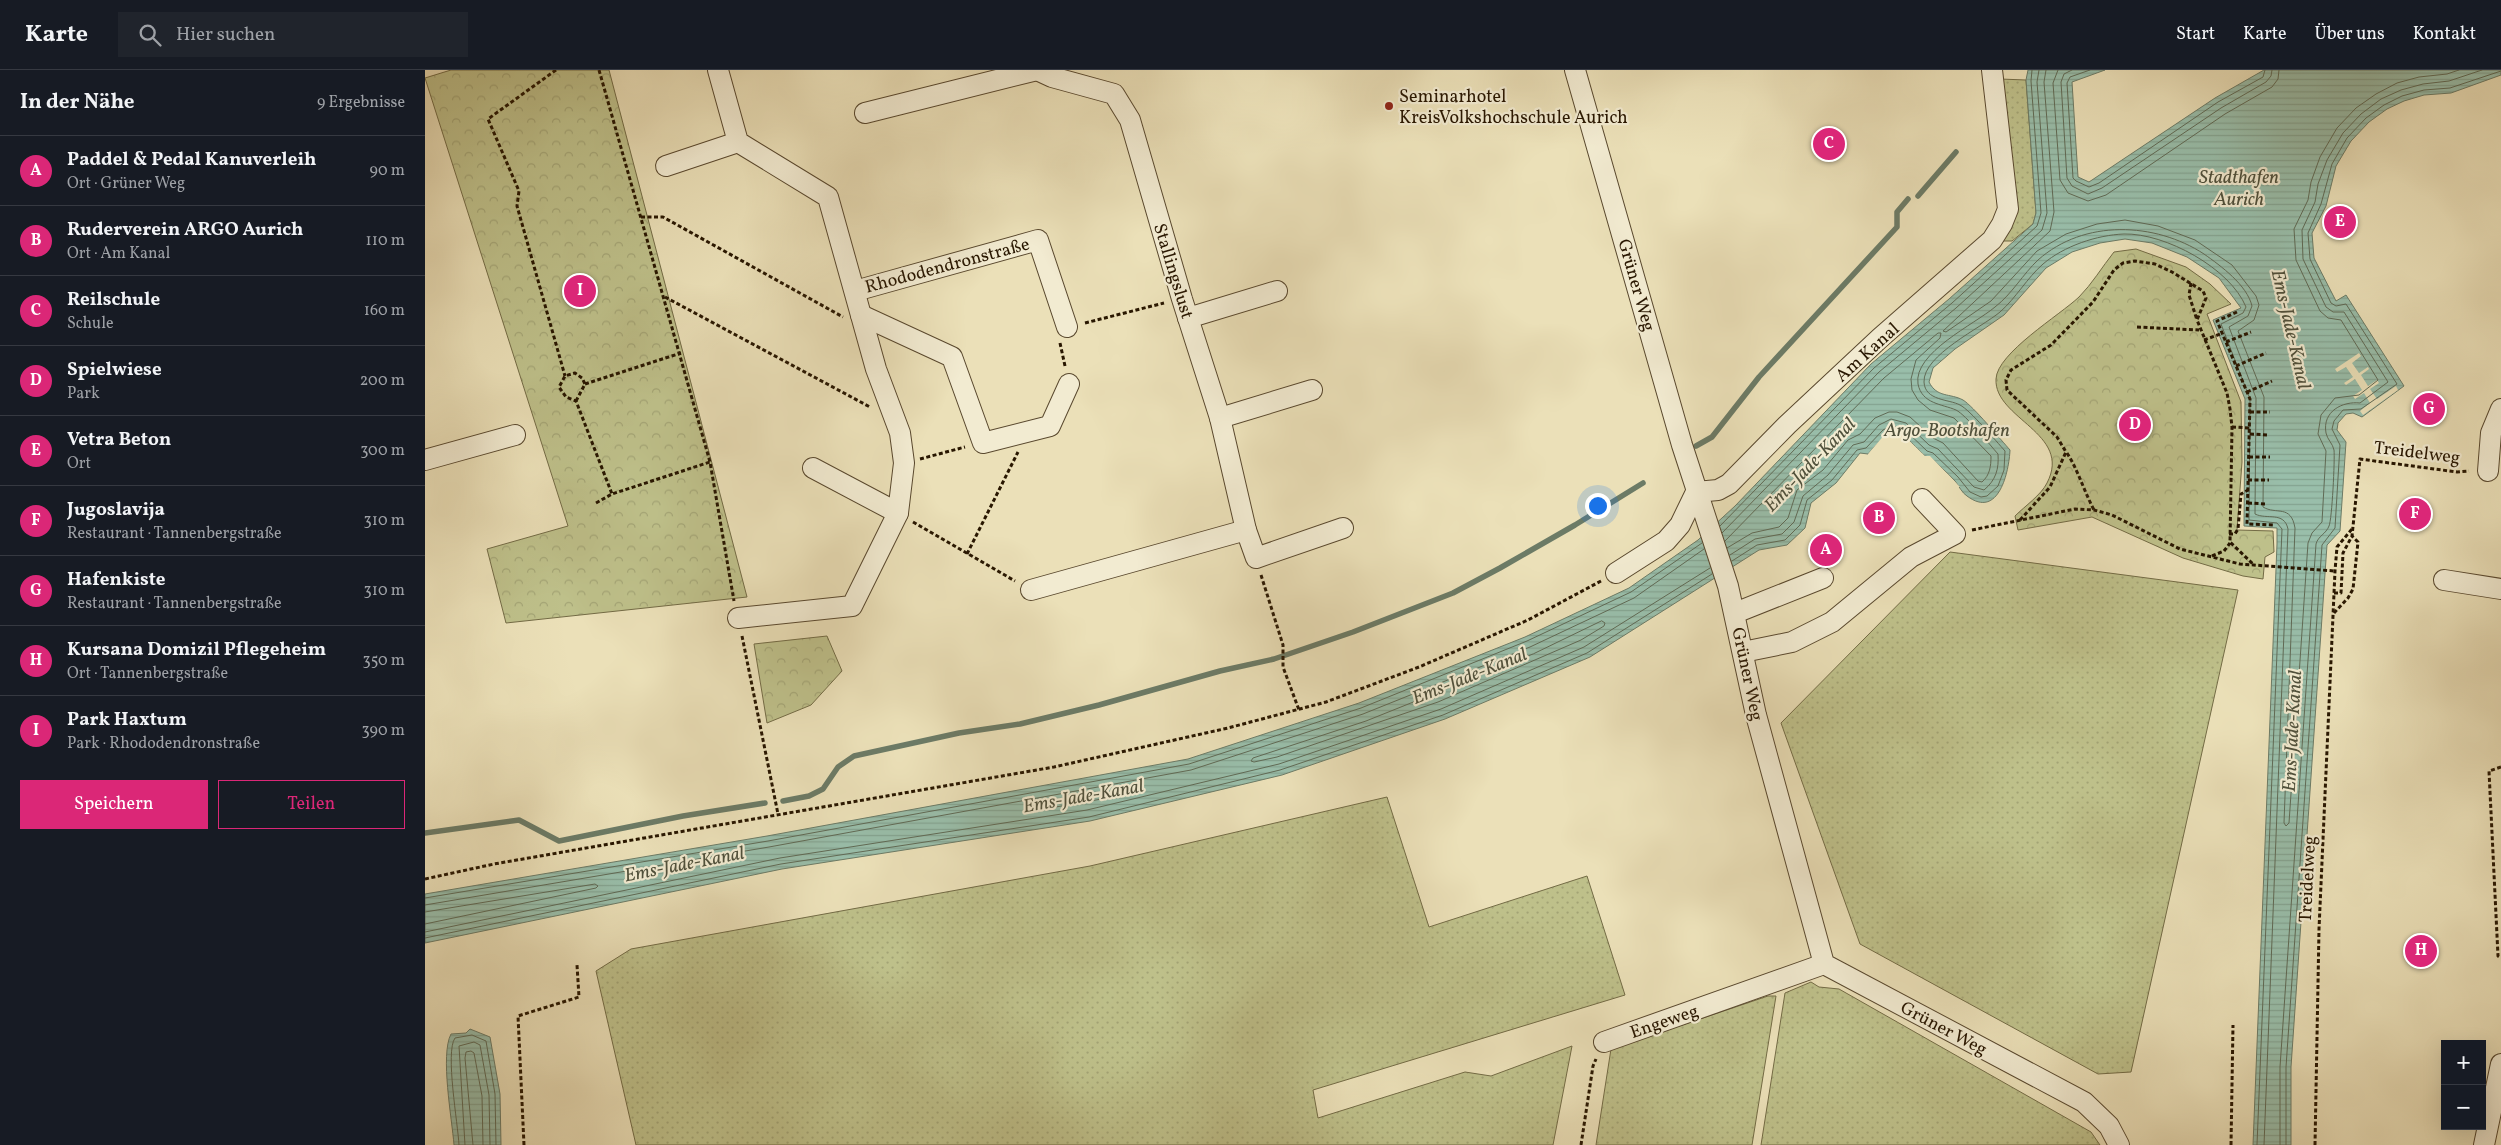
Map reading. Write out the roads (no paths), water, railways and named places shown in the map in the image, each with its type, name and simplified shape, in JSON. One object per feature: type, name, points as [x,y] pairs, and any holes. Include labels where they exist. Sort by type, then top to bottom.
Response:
[{"type":"street","points":[[666,166],[737,142],[718,70]]},
{"type":"street","points":[[865,112],[1037,70]]},
{"type":"street","name":"Stallingslust","points":[[1037,70],[1051,77],[1115,94],[1130,120],[1182,299],[1220,418],[1246,530],[1256,558],[1343,528]]},
{"type":"street","name":"Grüner Weg","points":[[1575,70],[1696,492],[1728,586],[1756,714],[1824,964],[2085,1102],[2109,1126],[2119,1145]]},
{"type":"street","name":"Am Kanal","points":[[1696,492],[1718,490],[1729,484],[1787,424],[1880,338],[1991,240],[2008,209],[1992,70]]},
{"type":"street","name":"Rhododendronstraße","points":[[737,142],[828,197],[876,369],[898,427],[905,462],[898,513],[852,606],[738,618]]},
{"type":"street","name":"Rhododendronstraße","points":[[855,291],[1038,240],[1066,324]]},
{"type":"street","points":[[1188,318],[1277,291]]},
{"type":"street","name":"Rhododendronstraße","points":[[863,322],[952,357],[983,443],[1049,426],[1069,384]]},
{"type":"street","points":[[1220,418],[1312,390]]},
{"type":"street","points":[[2489,471],[2491,433],[2501,409]]},
{"type":"street","points":[[425,460],[515,435]]},
{"type":"street","points":[[813,468],[898,513]]},
{"type":"street","points":[[1616,572],[1666,540],[1680,525],[1696,492]]},
{"type":"street","points":[[1743,652],[1792,642],[1832,622],[1911,557],[1955,534],[1922,499]]},
{"type":"street","points":[[1031,590],[1246,530]]},
{"type":"street","points":[[1735,613],[1823,578]]},
{"type":"street","points":[[2444,580],[2501,589]]},
{"type":"street","name":"Engeweg","points":[[1603,1042],[1824,964]]},
{"type":"street","points":[[2484,1145],[2498,1094],[2501,1064]]},
{"type":"water","points":[[2028,70],[2105,70],[2072,82],[2078,177],[2089,182],[2215,98],[2264,70],[2501,70],[2501,75],[2451,93],[2424,95],[2404,101],[2387,109],[2369,122],[2351,141],[2336,166],[2326,206],[2312,233],[2314,258],[2336,301],[2346,295],[2404,386],[2362,417],[2353,413],[2346,414],[2338,423],[2337,430],[2346,442],[2340,531],[2327,545],[2291,1067],[2291,1145],[2253,1145],[2277,528],[2244,526],[2245,399],[2213,320],[2241,308],[2219,278],[2187,257],[2152,243],[2125,239],[2100,243],[2072,252],[2046,268],[2004,315],[1955,349],[1933,368],[1929,382],[1932,387],[1940,393],[1968,403],[2010,450],[2007,469],[2000,490],[1994,498],[1987,502],[1978,502],[1967,496],[1955,481],[1930,457],[1925,456],[1902,434],[1891,433],[1885,436],[1868,454],[1860,453],[1836,483],[1811,503],[1805,528],[1787,545],[1759,550],[1590,657],[1445,719],[1282,775],[1090,821],[782,869],[425,943],[425,894],[767,836],[1188,759],[1359,703],[1525,637],[1629,588],[1698,540],[1735,506],[1871,364],[1949,299],[2033,224],[2036,213],[2026,80]]},
{"type":"water","points":[[470,1029],[490,1037],[500,1094],[501,1145],[454,1145],[447,1071],[448,1044],[451,1034],[466,1033]]},
{"type":"waterway","points":[[1918,196],[1956,152]]},
{"type":"waterway","points":[[1696,446],[1712,437],[1759,377],[1897,227],[1897,212],[1908,199]]},
{"type":"waterway","points":[[783,801],[809,796],[823,789],[838,767],[854,756],[959,733],[1020,724],[1099,705],[1220,671],[1274,659],[1353,632],[1453,593],[1575,525],[1643,483]]},
{"type":"waterway","points":[[425,833],[519,820],[559,841],[683,816],[765,803]]},
{"type":"place","name":"Seminarhotel KreisVolkshochschule Aurich","points":[[1389,106]]},
{"type":"place","name":"Reilschule","points":[[1829,144]]},
{"type":"place","name":"Vetra Beton","points":[[2340,222]]},
{"type":"place","name":"Park Haxtum","points":[[580,291]]},
{"type":"place","name":"Hafenkiste","points":[[2429,409]]},
{"type":"place","name":"Spielwiese","points":[[2135,425]]},
{"type":"place","name":"Jugoslavija","points":[[2415,514]]},
{"type":"place","name":"Ruderverein ARGO Aurich","points":[[1879,518]]},
{"type":"place","name":"Paddel & Pedal Kanuverleih","points":[[1826,550]]},
{"type":"place","name":"Kursana Domizil Pflegeheim","points":[[2421,951]]},
{"type":"water label","name":"Stadthafen Aurich","points":[[2239,187]]},
{"type":"water label","name":"Ems-Jade-Kanal","points":[[2292,329]]},
{"type":"water label","name":"Argo-Bootshafen","points":[[1947,429]]},
{"type":"water label","name":"Ems-Jade-Kanal","points":[[1809,464]]},
{"type":"water label","name":"Ems-Jade-Kanal","points":[[1469,675]]},
{"type":"water label","name":"Ems-Jade-Kanal","points":[[2291,731]]},
{"type":"water label","name":"Ems-Jade-Kanal","points":[[1083,795]]},
{"type":"water label","name":"Ems-Jade-Kanal","points":[[684,863]]}]
